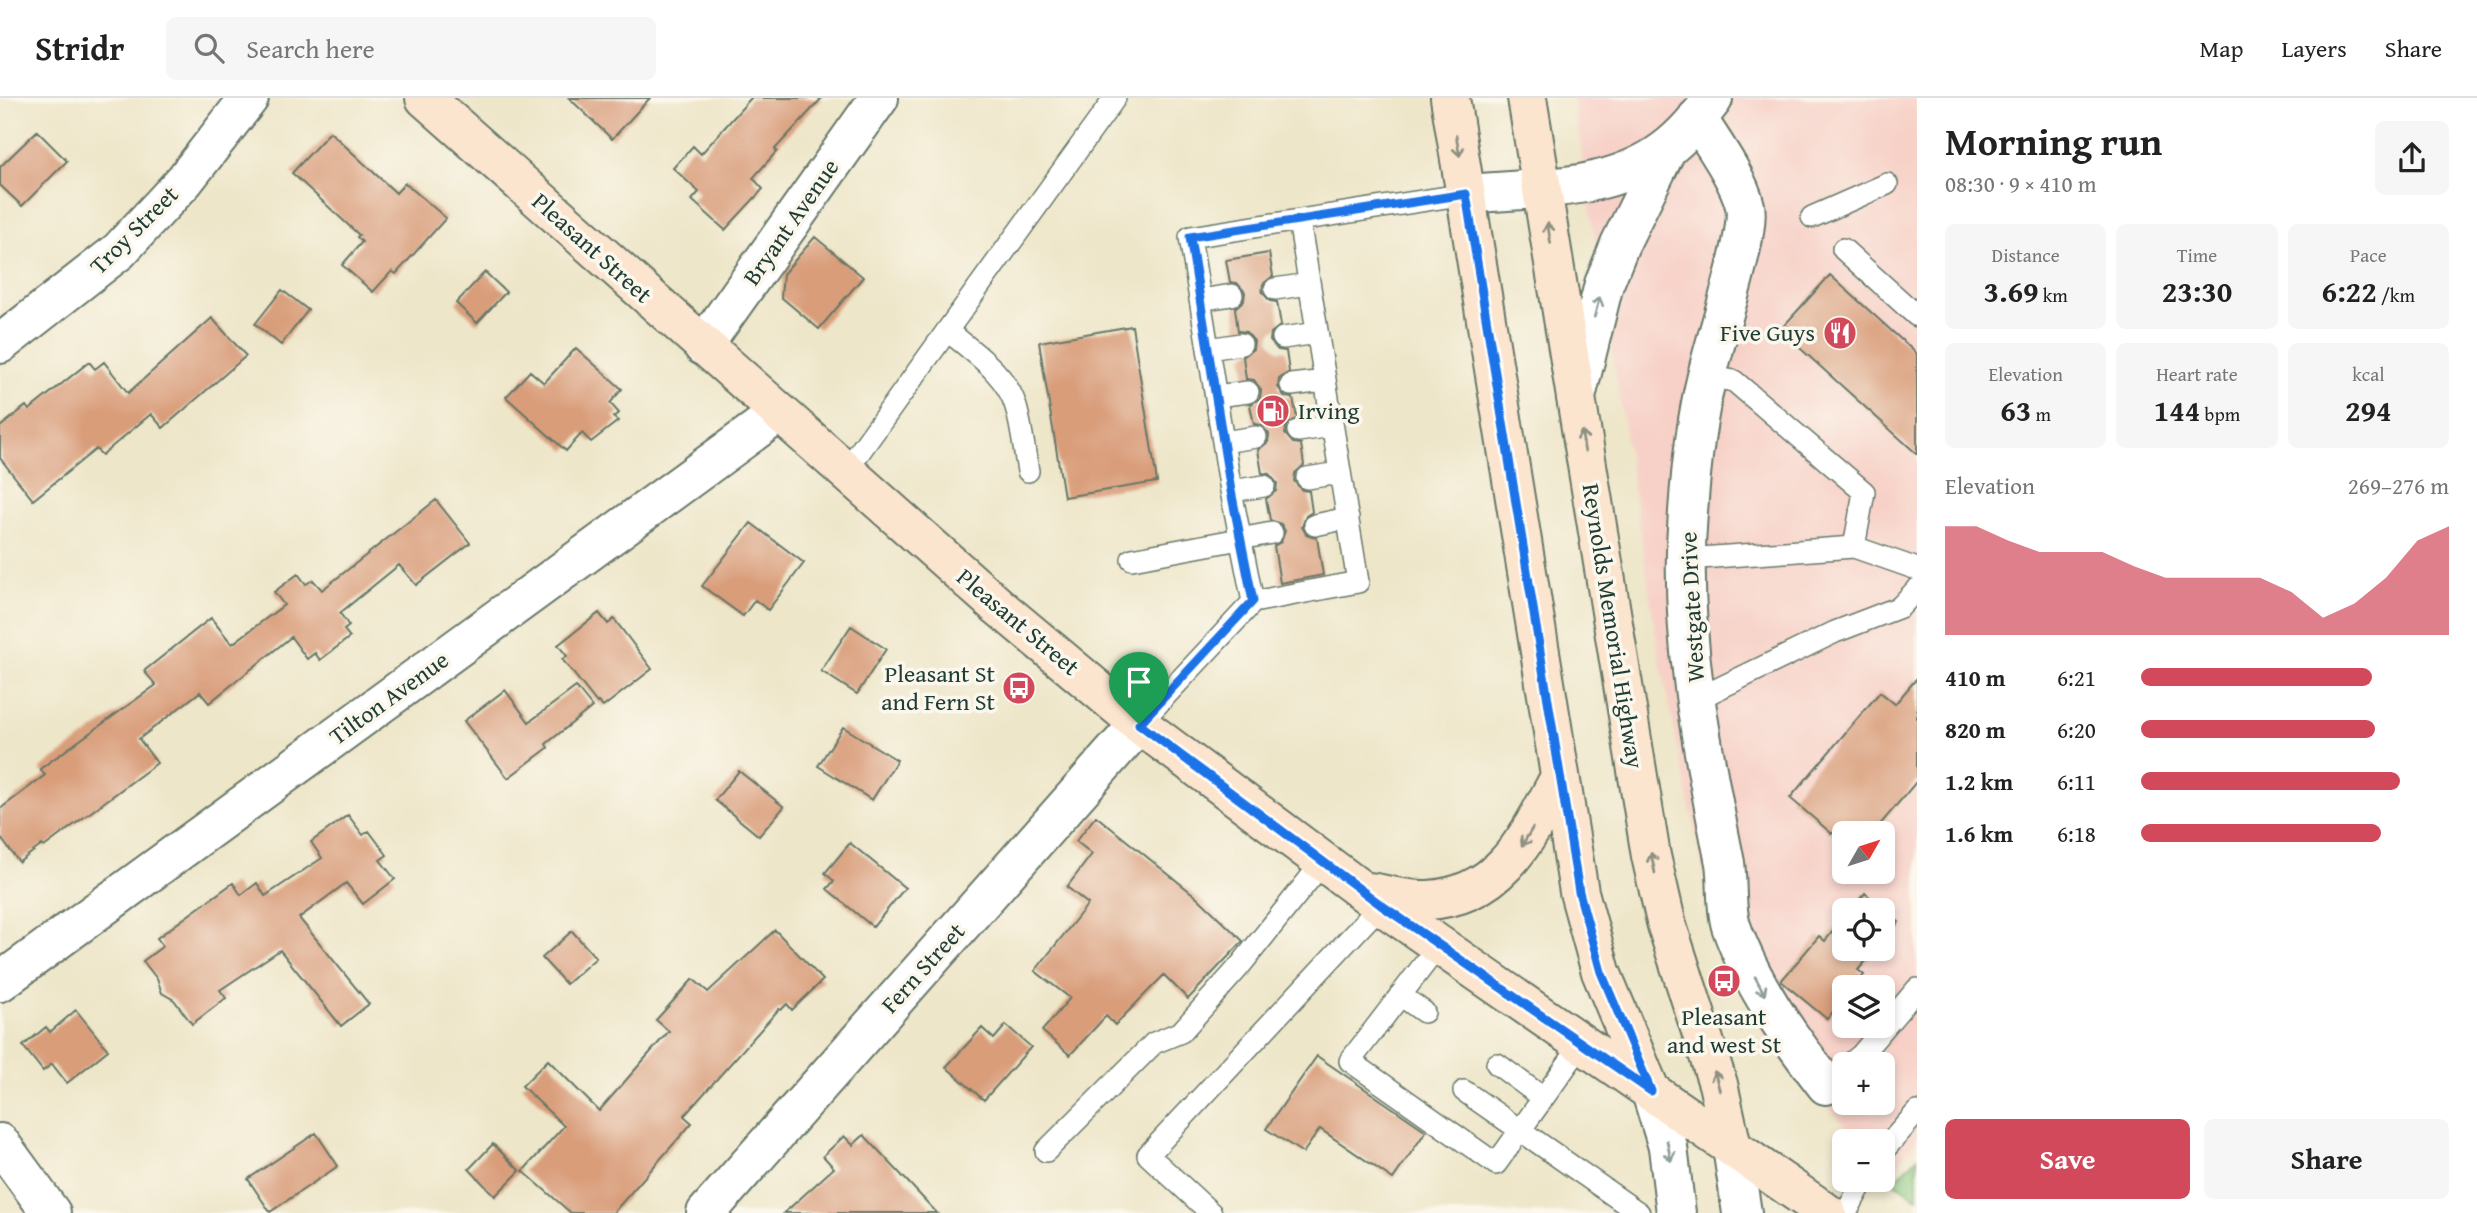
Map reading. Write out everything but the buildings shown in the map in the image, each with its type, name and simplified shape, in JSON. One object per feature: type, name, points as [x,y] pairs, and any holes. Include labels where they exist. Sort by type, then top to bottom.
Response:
[{"type":"main road","name":"Pleasant Street","points":[[425,98],[845,472],[999,607],[1139,724],[1372,898],[1827,1213]]},
{"type":"main road","points":[[1450,98],[1579,892],[1594,952],[1651,1091]]},
{"type":"main road","name":"Reynolds Memorial Highway","points":[[1528,98],[1654,868],[1667,926],[1718,1084],[1732,1147]]},
{"type":"main road","points":[[1372,898],[1428,900],[1456,895],[1484,882],[1513,858],[1526,841],[1559,777]]},
{"type":"street","name":"Troy Street","points":[[0,344],[119,251],[184,181],[249,98]]},
{"type":"street","name":"Bryant Avenue","points":[[703,346],[879,98]]},
{"type":"street","name":"Westgate Drive","points":[[1466,194],[1603,180],[1644,164],[1667,149],[1706,108],[1727,166],[1743,200],[1746,214],[1740,256],[1706,376],[1693,461],[1686,559],[1697,699],[1712,800],[1727,874],[1730,924],[1770,1004],[1796,1046],[1832,1068]]},
{"type":"street","points":[[1576,397],[1604,284],[1620,244],[1667,149]]},
{"type":"street","name":"Tilton Avenue","points":[[0,982],[779,413]]},
{"type":"street","name":"Fern Street","points":[[706,1213],[1139,724]]},
{"type":"street","points":[[1651,1091],[1668,1147],[1676,1213]]},
{"type":"street","points":[[0,1143],[51,1213]]},
{"type":"street","points":[[1732,1147],[1742,1213]]},
{"type":"lane","points":[[845,472],[1115,98]]},
{"type":"lane","points":[[1812,217],[1887,184]]},
{"type":"lane","points":[[1253,601],[1231,491],[1190,237],[1466,194]]},
{"type":"lane","points":[[1139,724],[1253,601],[1359,582],[1298,220]]},
{"type":"lane","points":[[1843,249],[1917,316]]},
{"type":"lane","points":[[1275,289],[1309,284]]},
{"type":"lane","points":[[1200,300],[1233,295]]},
{"type":"lane","points":[[948,331],[1004,382],[1016,405],[1028,471]]},
{"type":"lane","points":[[1283,338],[1317,333]]},
{"type":"lane","points":[[1208,349],[1241,344]]},
{"type":"lane","points":[[1706,376],[1734,381],[1864,492],[1854,547]]},
{"type":"lane","points":[[1292,385],[1325,381]]},
{"type":"lane","points":[[1216,396],[1248,392]]},
{"type":"lane","points":[[1298,430],[1332,426]]},
{"type":"lane","points":[[1223,442],[1256,437]]},
{"type":"lane","points":[[1307,478],[1340,473]]},
{"type":"lane","points":[[1231,491],[1264,486]]},
{"type":"lane","points":[[1315,525],[1348,518]]},
{"type":"lane","points":[[1132,559],[1272,533]]},
{"type":"lane","points":[[1686,559],[1854,547],[1917,569]]},
{"type":"lane","points":[[1697,699],[1835,632],[1899,607],[1917,589]]},
{"type":"lane","points":[[1046,1151],[1154,1043],[1181,1032],[1239,967],[1323,862]]},
{"type":"lane","points":[[1211,1213],[1148,1155],[1372,898]]},
{"type":"lane","points":[[1439,945],[1400,995],[1382,1033],[1350,1060],[1496,1164],[1582,1044]]},
{"type":"lane","points":[[1864,1052],[1917,989]]},
{"type":"lane","points":[[1400,995],[1424,1012]]},
{"type":"lane","points":[[1497,1065],[1543,1098]]},
{"type":"lane","points":[[1464,1091],[1639,1213]]},
{"type":"lane","points":[[1895,1137],[1917,1112]]},
{"type":"lane","points":[[1846,1213],[1857,1192]]},
{"type":"shaded area","points":[[1573,98],[1917,98],[1917,1140],[1895,1167],[1895,1129],[1850,1129],[1836,1115],[1895,1115],[1895,1052],[1832,1052],[1832,1111],[1768,1047],[1709,899],[1660,661]]},
{"type":"green space","points":[[1917,1157],[1917,1198],[1895,1181]]},
{"type":"place","name":"Five Guys","points":[[1840,333]]},
{"type":"place","name":"Irving","points":[[1273,411]]},
{"type":"place","name":"Pleasant St and Fern St","points":[[1019,688]]},
{"type":"place","name":"Pleasant and west St","points":[[1724,981]]},
{"type":"route","points":[[1466,194],[1579,892],[1601,972],[1651,1091],[1381,905],[1139,724],[1253,601],[1231,491],[1190,237],[1466,194]]}]
